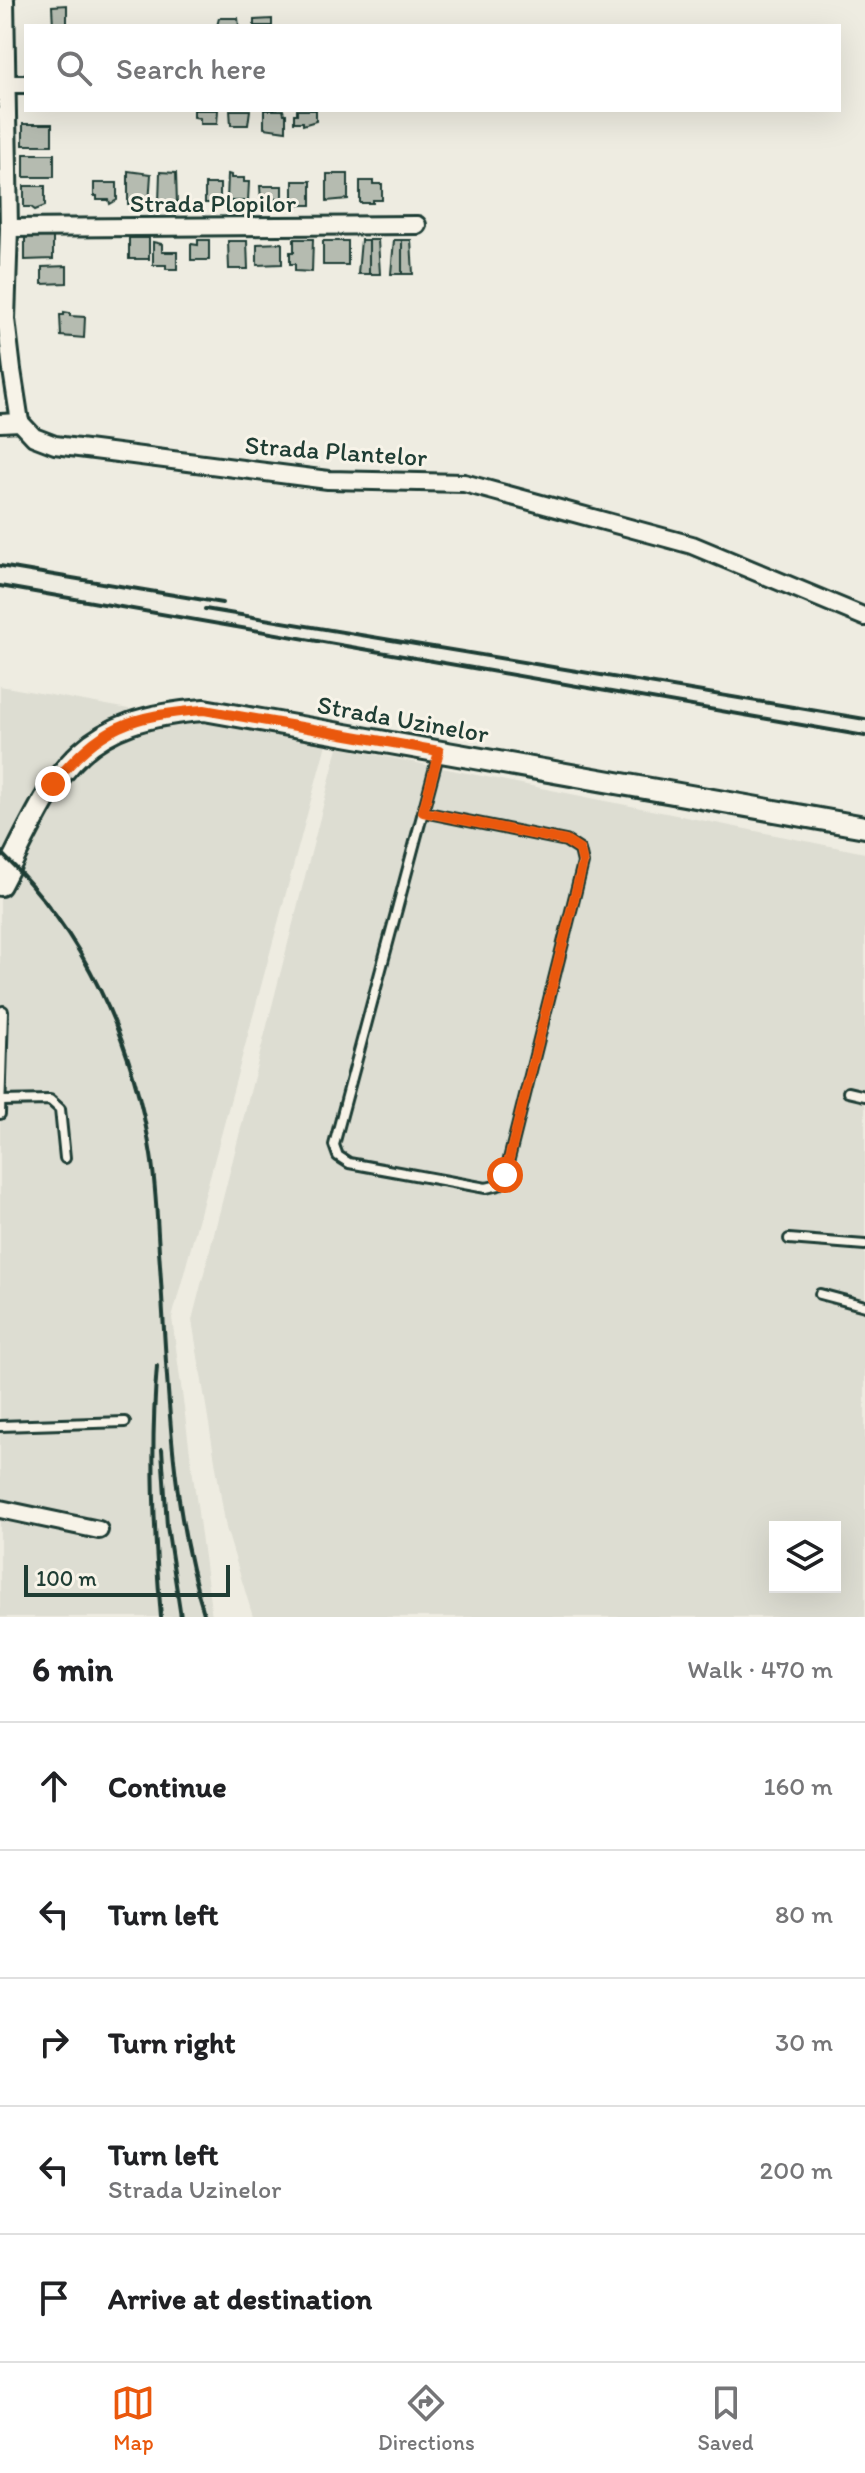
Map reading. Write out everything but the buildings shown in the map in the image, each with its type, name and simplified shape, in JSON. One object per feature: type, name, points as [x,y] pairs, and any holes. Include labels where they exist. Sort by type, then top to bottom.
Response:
[{"type":"street","points":[[0,423],[20,422],[6,319],[9,228],[4,195],[5,0]]},
{"type":"street","points":[[6,84],[24,84]]},
{"type":"street","name":"Strada Plopilor","points":[[9,228],[417,225]]},
{"type":"street","name":"Strada Plantelor","points":[[20,422],[34,437],[55,445],[328,480],[464,483],[692,545],[865,617]]},
{"type":"street","name":"Strada Uzinelor","points":[[3,878],[53,784],[78,753],[110,731],[136,720],[169,712],[204,710],[865,827]]},
{"type":"street","points":[[0,1509],[99,1530]]},
{"type":"lane","points":[[423,812],[566,841],[580,850],[583,863],[505,1175],[499,1185],[486,1188],[349,1163],[338,1156],[334,1145],[439,751]]},
{"type":"lane","points":[[0,1114],[3,1011]]},
{"type":"lane","points":[[848,1092],[865,1096]]},
{"type":"lane","points":[[1,1101],[50,1100],[56,1103],[60,1109],[65,1158]]},
{"type":"lane","points":[[789,1239],[865,1245]]},
{"type":"lane","points":[[820,1294],[865,1306]]},
{"type":"lane","points":[[0,1426],[125,1422]]},
{"type":"shaded area","points":[[0,686],[326,744],[172,1318],[212,1617],[0,1617]]},
{"type":"shaded area","points":[[338,747],[865,853],[865,1617],[253,1617],[226,1528],[192,1320]]},
{"type":"railway","points":[[0,566],[222,603]]},
{"type":"railway","points":[[0,586],[865,736]]},
{"type":"railway","points":[[205,609],[865,719]]},
{"type":"railway","points":[[0,852],[30,883],[80,953],[100,990],[132,1070],[143,1112],[154,1179],[168,1389],[183,1527],[205,1617]]},
{"type":"railway","points":[[157,1366],[154,1492],[161,1617]]},
{"type":"railway","points":[[162,1449],[167,1526],[181,1617]]},
{"type":"route","points":[[53,784],[78,753],[110,731],[136,720],[169,712],[204,710],[439,751],[423,812],[566,841],[580,850],[583,863],[505,1175]]}]
